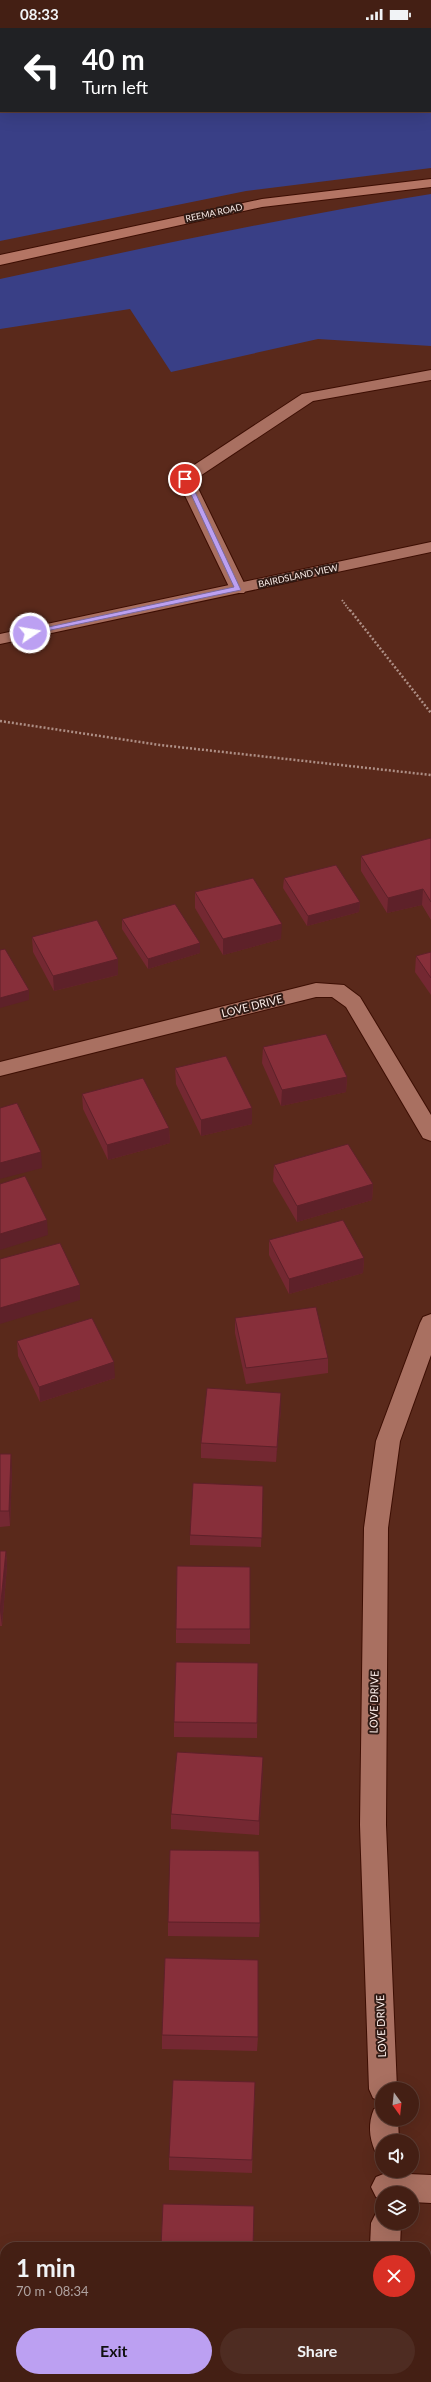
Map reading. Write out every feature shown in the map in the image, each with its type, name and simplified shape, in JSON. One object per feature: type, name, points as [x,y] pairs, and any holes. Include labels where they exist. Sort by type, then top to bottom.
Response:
[{"type":"street","name":"REEMA ROAD","points":[[0,260],[89,238],[262,203],[431,183]]},
{"type":"street","points":[[238,589],[185,479],[308,397],[431,375]]},
{"type":"street","name":"BAIRDSLAND VIEW","points":[[0,640],[431,547]]},
{"type":"street","name":"LOVE DRIVE","points":[[0,1069],[316,990],[337,990],[353,1002],[431,1133]]},
{"type":"street","name":"LOVE DRIVE","points":[[383,2082],[373,1825],[376,1528],[388,1441],[431,1324]]},
{"type":"street","points":[[386,2184],[431,2189]]},
{"type":"street","points":[[385,2242],[386,2230]]},
{"type":"path","points":[[320,571],[431,713]]},
{"type":"path","points":[[0,721],[160,745],[431,775]]},
{"type":"shaded area","points":[[0,112],[431,112],[431,168],[246,191],[0,241]]},
{"type":"shaded area","points":[[431,194],[431,346],[318,339],[171,372],[130,309],[0,329],[0,279],[269,223]]},
{"type":"building","points":[[431,838],[431,902],[423,889],[388,898],[361,856]]},
{"type":"building","points":[[336,865],[360,902],[308,916],[284,878]]},
{"type":"building","points":[[253,878],[282,924],[223,939],[195,892]]},
{"type":"building","points":[[175,904],[200,943],[148,959],[122,919]]},
{"type":"building","points":[[97,920],[118,959],[53,976],[32,937]]},
{"type":"building","points":[[5,949],[29,990],[0,998],[0,950]]},
{"type":"building","points":[[431,952],[431,978],[416,956]]},
{"type":"building","points":[[326,1034],[347,1077],[282,1090],[263,1047]]},
{"type":"building","points":[[226,1056],[252,1108],[201,1120],[175,1068]]},
{"type":"building","points":[[143,1078],[169,1128],[107,1145],[82,1094]]},
{"type":"building","points":[[17,1103],[41,1152],[0,1163],[0,1108]]},
{"type":"building","points":[[348,1144],[373,1184],[297,1206],[274,1165]]},
{"type":"building","points":[[25,1176],[47,1220],[0,1234],[0,1184]]},
{"type":"building","points":[[343,1220],[364,1258],[289,1279],[269,1240]]},
{"type":"building","points":[[60,1243],[80,1285],[0,1308],[0,1259]]},
{"type":"building","points":[[316,1307],[328,1358],[246,1368],[235,1318]]},
{"type":"building","points":[[92,1318],[114,1362],[39,1387],[17,1341]]},
{"type":"building","points":[[207,1388],[281,1393],[277,1447],[201,1443]]},
{"type":"building","points":[[0,1454],[11,1454],[9,1511],[0,1511]]},
{"type":"building","points":[[193,1483],[263,1486],[262,1538],[190,1535]]},
{"type":"building","points":[[0,1551],[6,1551],[0,1611]]},
{"type":"building","points":[[177,1566],[250,1567],[250,1629],[176,1629]]},
{"type":"building","points":[[176,1662],[258,1663],[257,1723],[174,1722]]},
{"type":"building","points":[[177,1752],[263,1757],[259,1821],[171,1814]]},
{"type":"building","points":[[170,1850],[259,1851],[260,1923],[168,1922]]},
{"type":"building","points":[[165,1958],[258,1960],[258,2037],[162,2035]]},
{"type":"building","points":[[173,2080],[255,2082],[252,2160],[169,2157]]},
{"type":"building","points":[[163,2204],[254,2206],[253,2242],[161,2242]]},
{"type":"route","points":[[30,633],[238,589],[185,479]]}]
